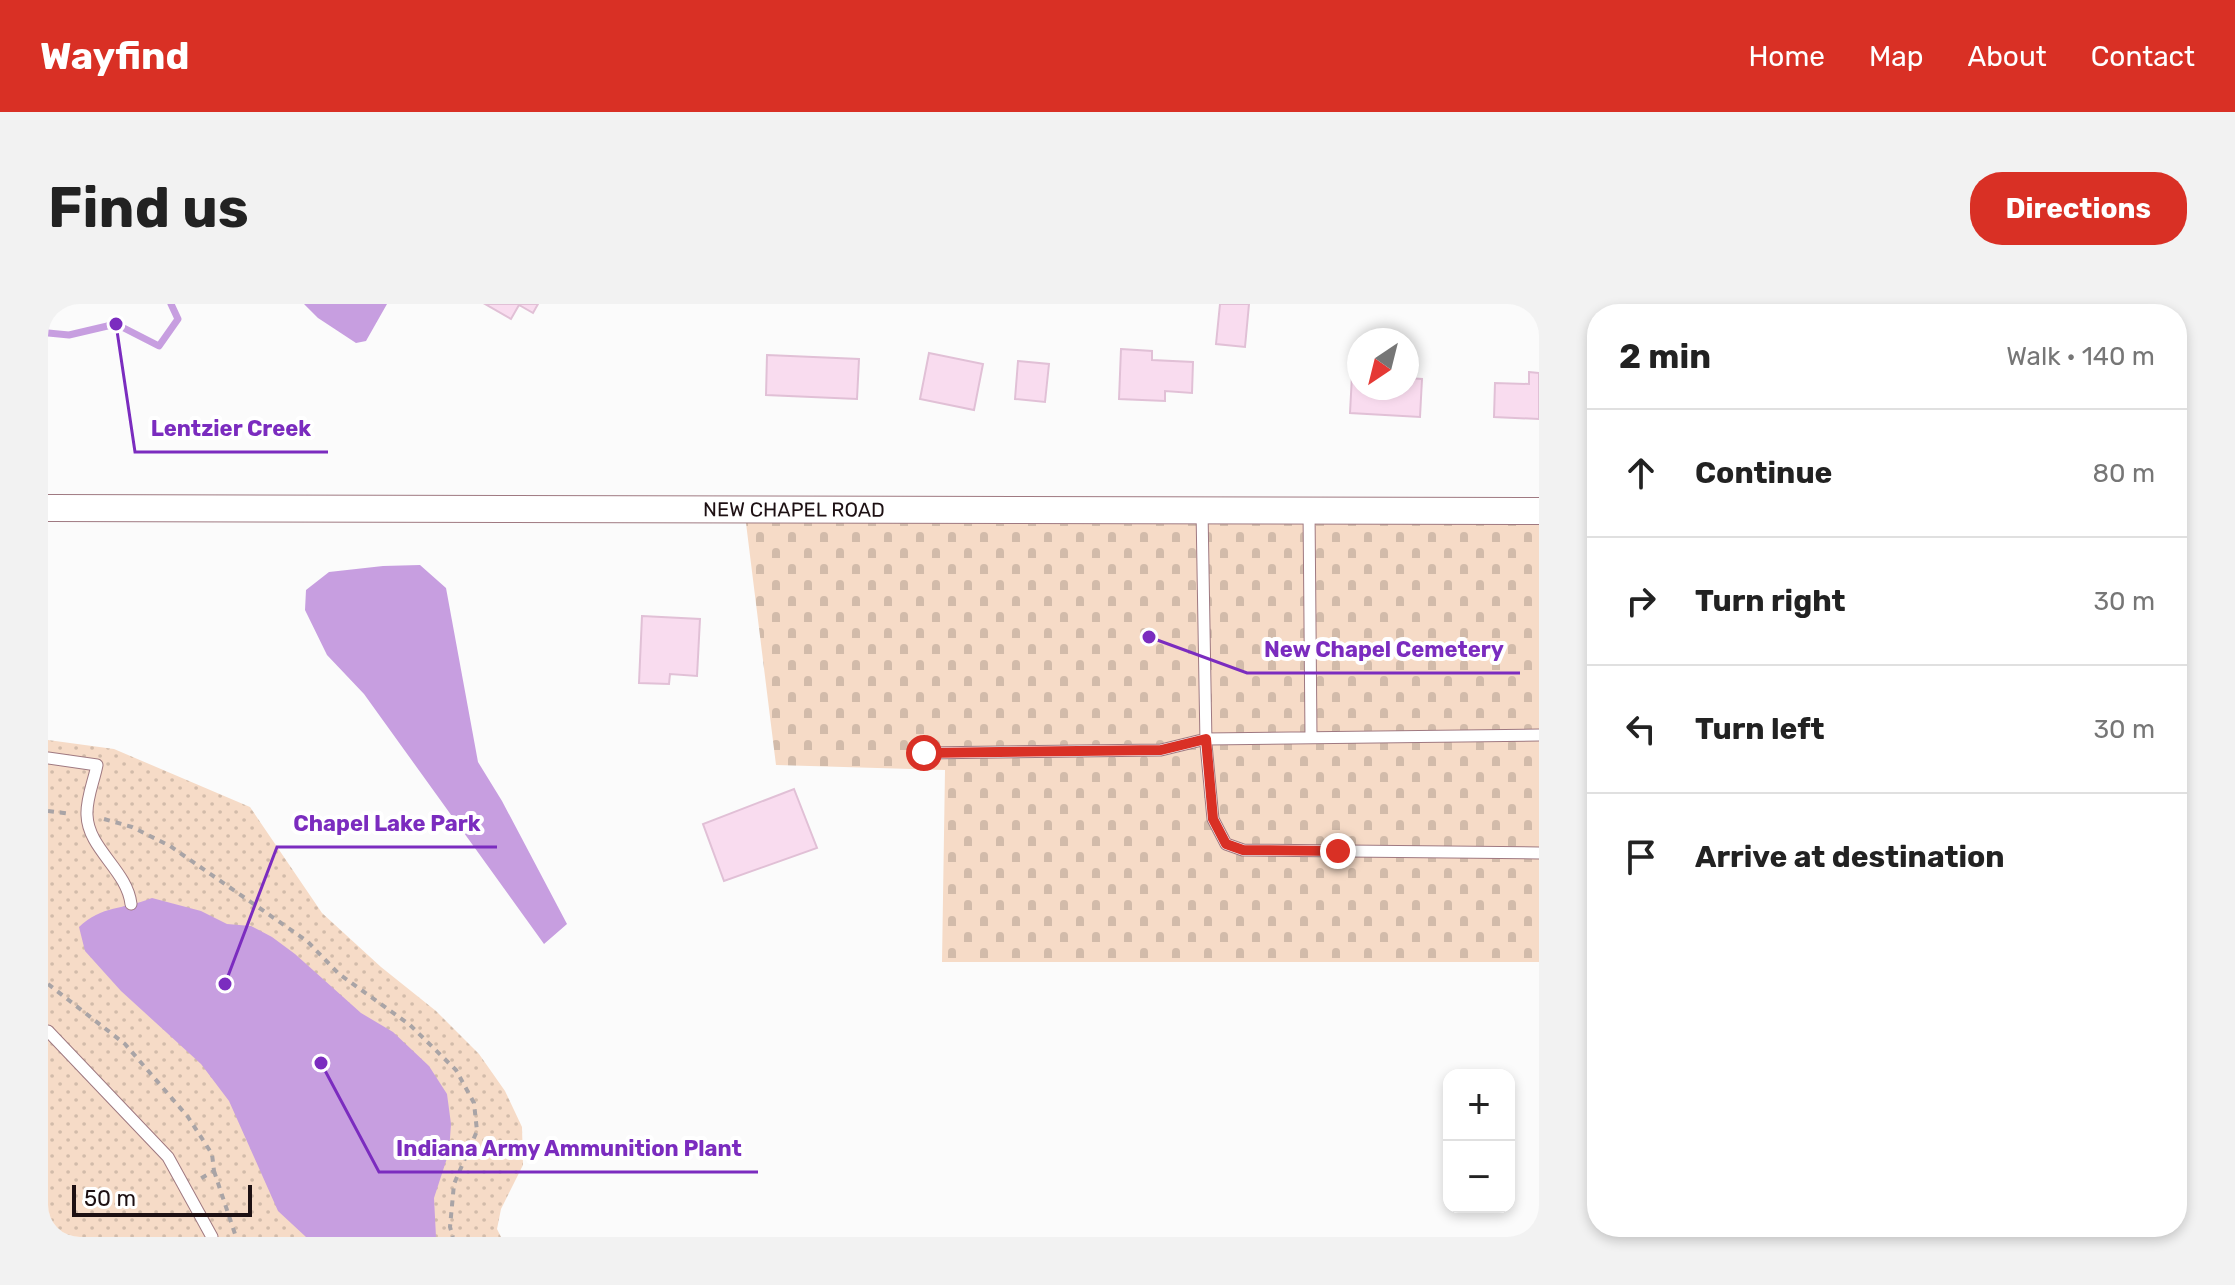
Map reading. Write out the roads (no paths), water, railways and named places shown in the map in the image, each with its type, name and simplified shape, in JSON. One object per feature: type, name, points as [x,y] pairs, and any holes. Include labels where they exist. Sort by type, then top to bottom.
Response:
[{"type":"street","name":"NEW CHAPEL ROAD","points":[[48,508],[1539,511]]},
{"type":"lane","points":[[1202,510],[1206,739],[1213,819],[1226,844],[1243,850],[1539,853]]},
{"type":"lane","points":[[1309,510],[1311,738]]},
{"type":"lane","points":[[924,753],[1161,750],[1206,739],[1539,735]]},
{"type":"lane","points":[[48,758],[97,765],[87,815],[93,837],[116,869],[130,895],[131,904]]},
{"type":"lane","points":[[48,1031],[168,1157],[212,1237]]},
{"type":"waterway","points":[[48,333],[69,335],[116,324],[159,346],[178,319],[171,304]]},
{"type":"place","name":"Lentzier Creek","points":[[116,324]]},
{"type":"place","name":"New Chapel Cemetery","points":[[1149,637]]},
{"type":"place","name":"Chapel Lake Park","points":[[225,984]]},
{"type":"place","name":"Indiana Army Ammunition Plant","points":[[321,1063]]}]
